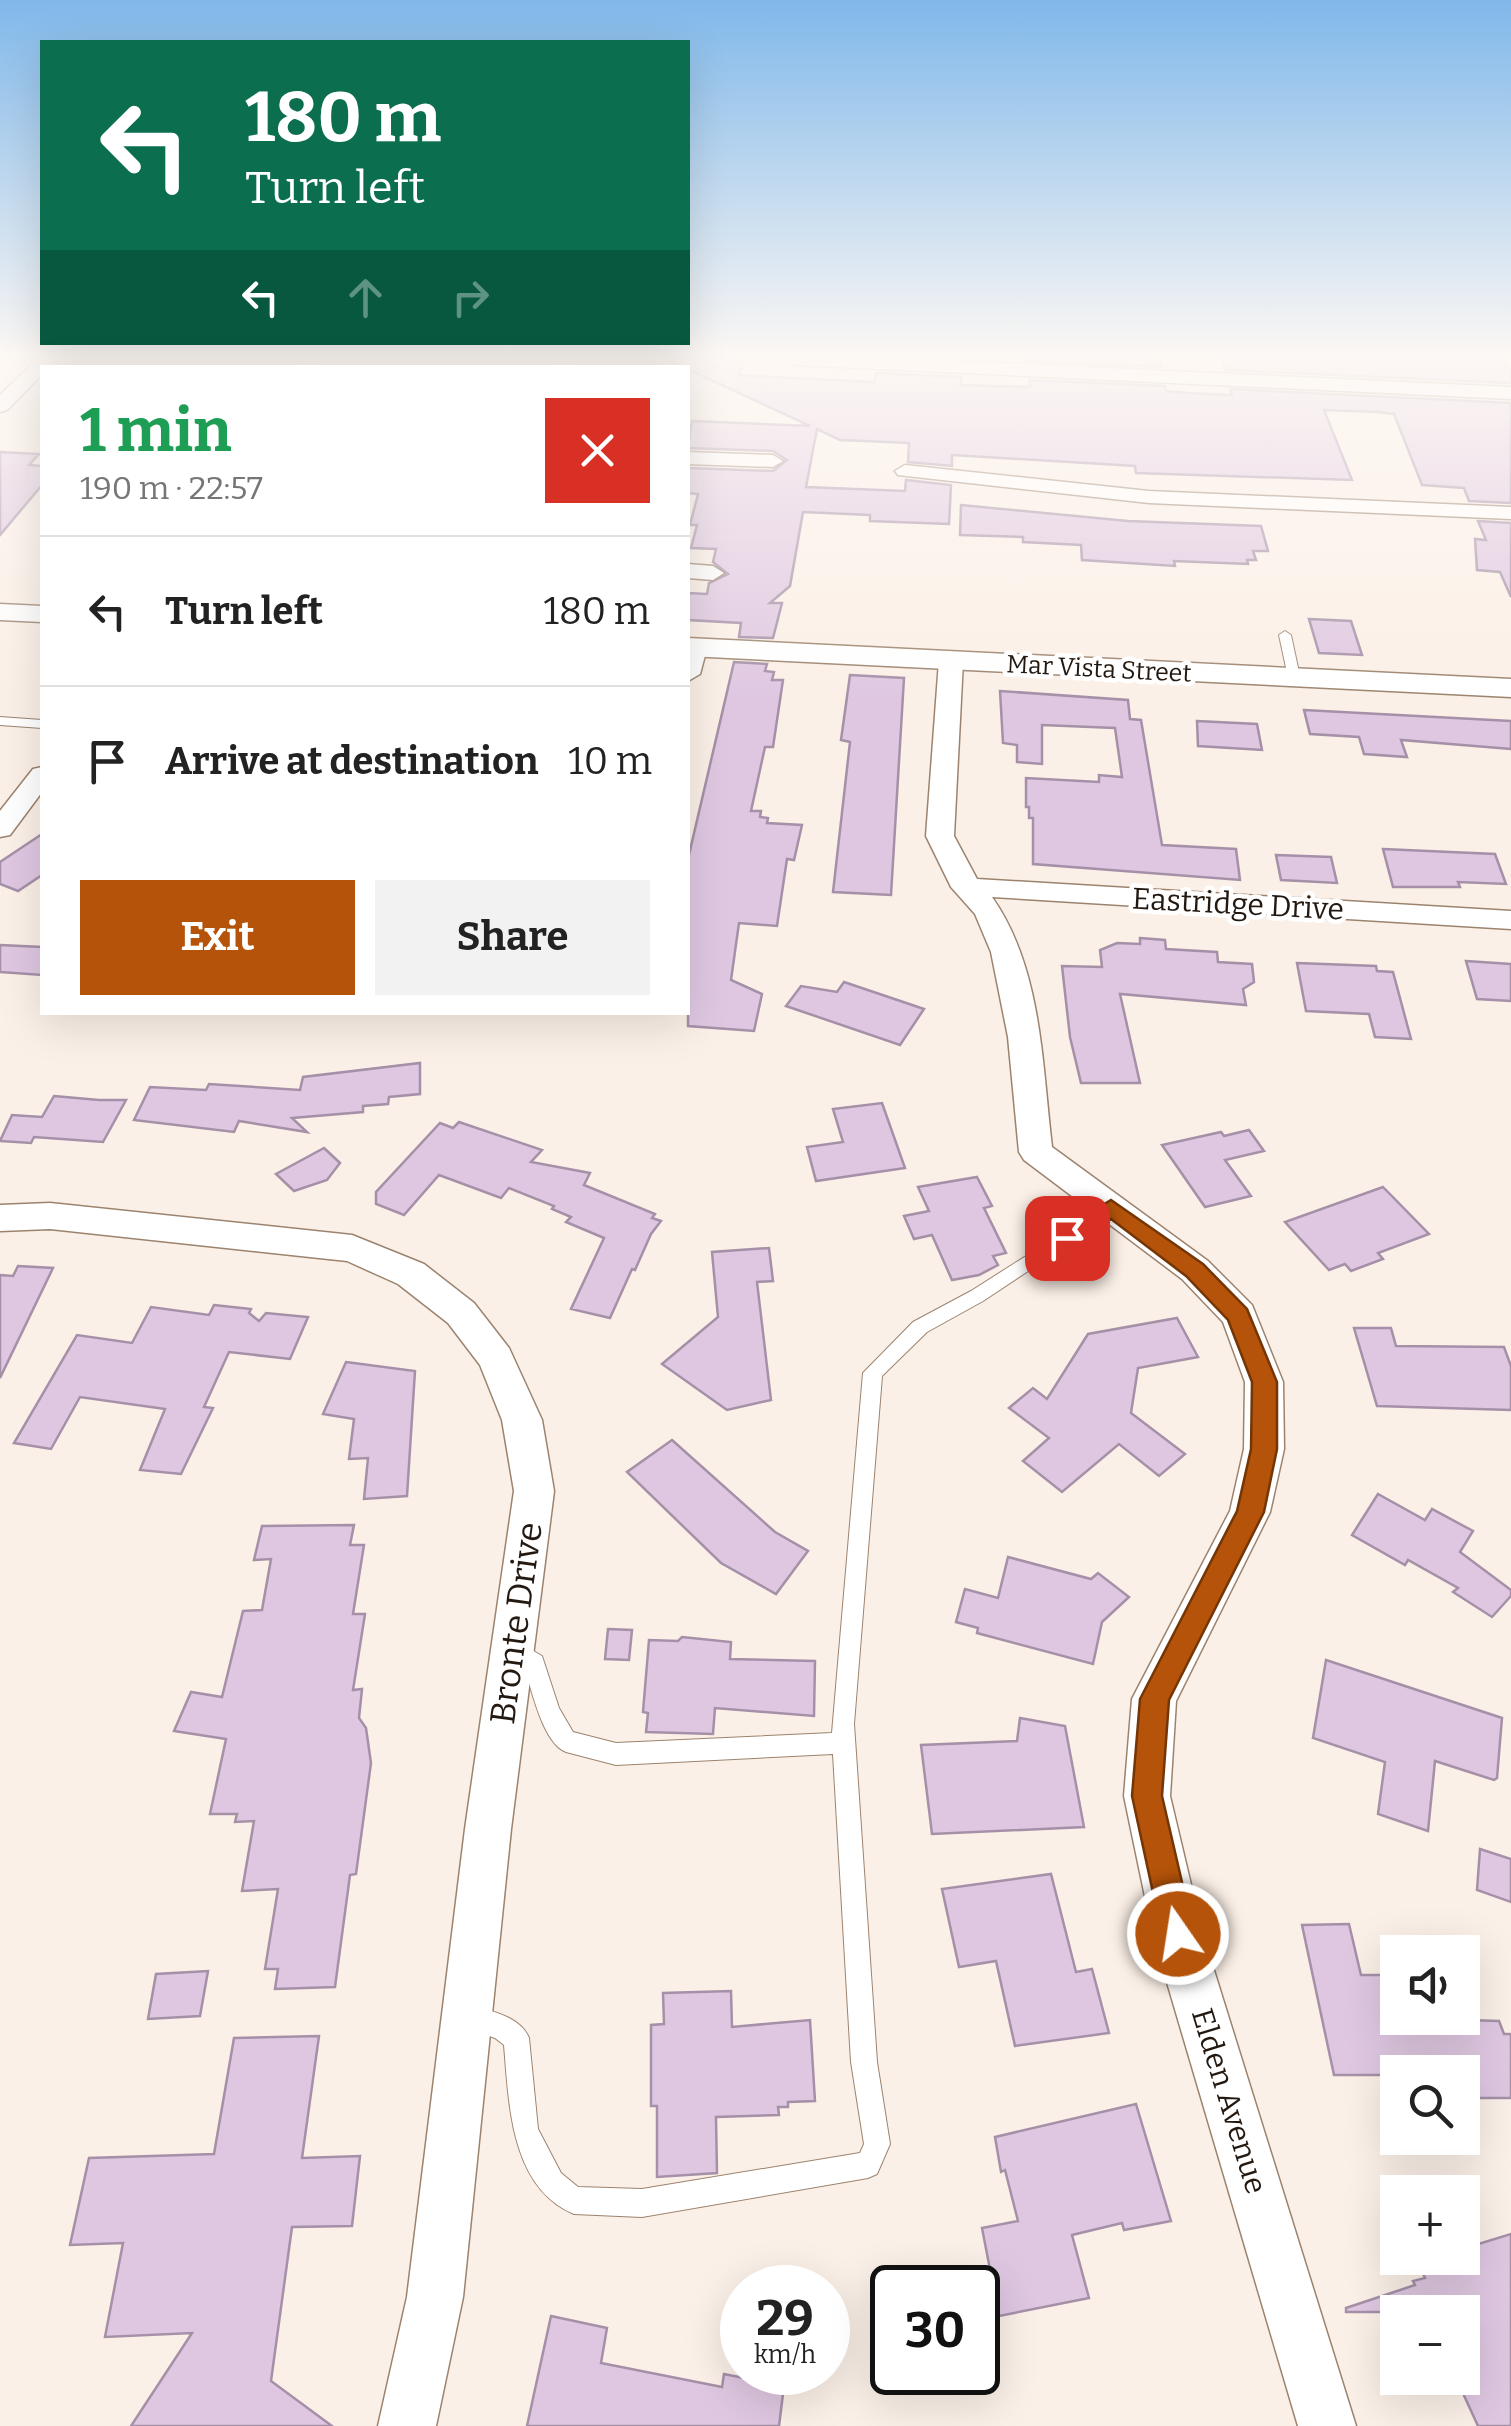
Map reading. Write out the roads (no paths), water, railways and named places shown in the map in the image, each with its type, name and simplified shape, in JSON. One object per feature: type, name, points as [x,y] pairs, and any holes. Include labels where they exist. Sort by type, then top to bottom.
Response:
[{"type":"street","points":[[916,472],[1149,497],[1511,513]]},
{"type":"street","points":[[690,571],[713,572]]},
{"type":"street","points":[[0,612],[40,614]]},
{"type":"street","name":"Mar Vista Street","points":[[690,656],[951,661],[1511,688]]},
{"type":"street","name":"Elden Avenue","points":[[951,661],[940,836],[947,862],[995,922],[1012,972],[1036,1152],[1195,1270],[1238,1316],[1264,1382],[1264,1449],[1250,1512],[1154,1699],[1147,1796],[1178,1934],[1328,2426]]},
{"type":"street","points":[[7,823],[40,778]]},
{"type":"street","points":[[7,823],[40,818]]},
{"type":"street","name":"Eastridge Drive","points":[[965,887],[1511,920]]},
{"type":"street","name":"Bronte Drive","points":[[0,1218],[50,1216],[352,1248],[411,1274],[462,1313],[496,1358],[516,1404],[534,1491],[435,2296],[407,2426]]},
{"type":"lane","points":[[1285,636],[1294,677]]},
{"type":"lane","points":[[0,722],[40,724]]},
{"type":"lane","points":[[467,2016],[502,2028],[516,2038],[525,2131],[550,2183],[574,2200],[642,2202],[868,2165],[877,2144],[864,2062],[845,1743],[854,1582],[873,1373],[920,1327],[1044,1254],[1111,1208]]},
{"type":"lane","points":[[512,1657],[524,1656],[534,1662],[549,1711],[566,1741],[616,1754],[845,1743]]}]
